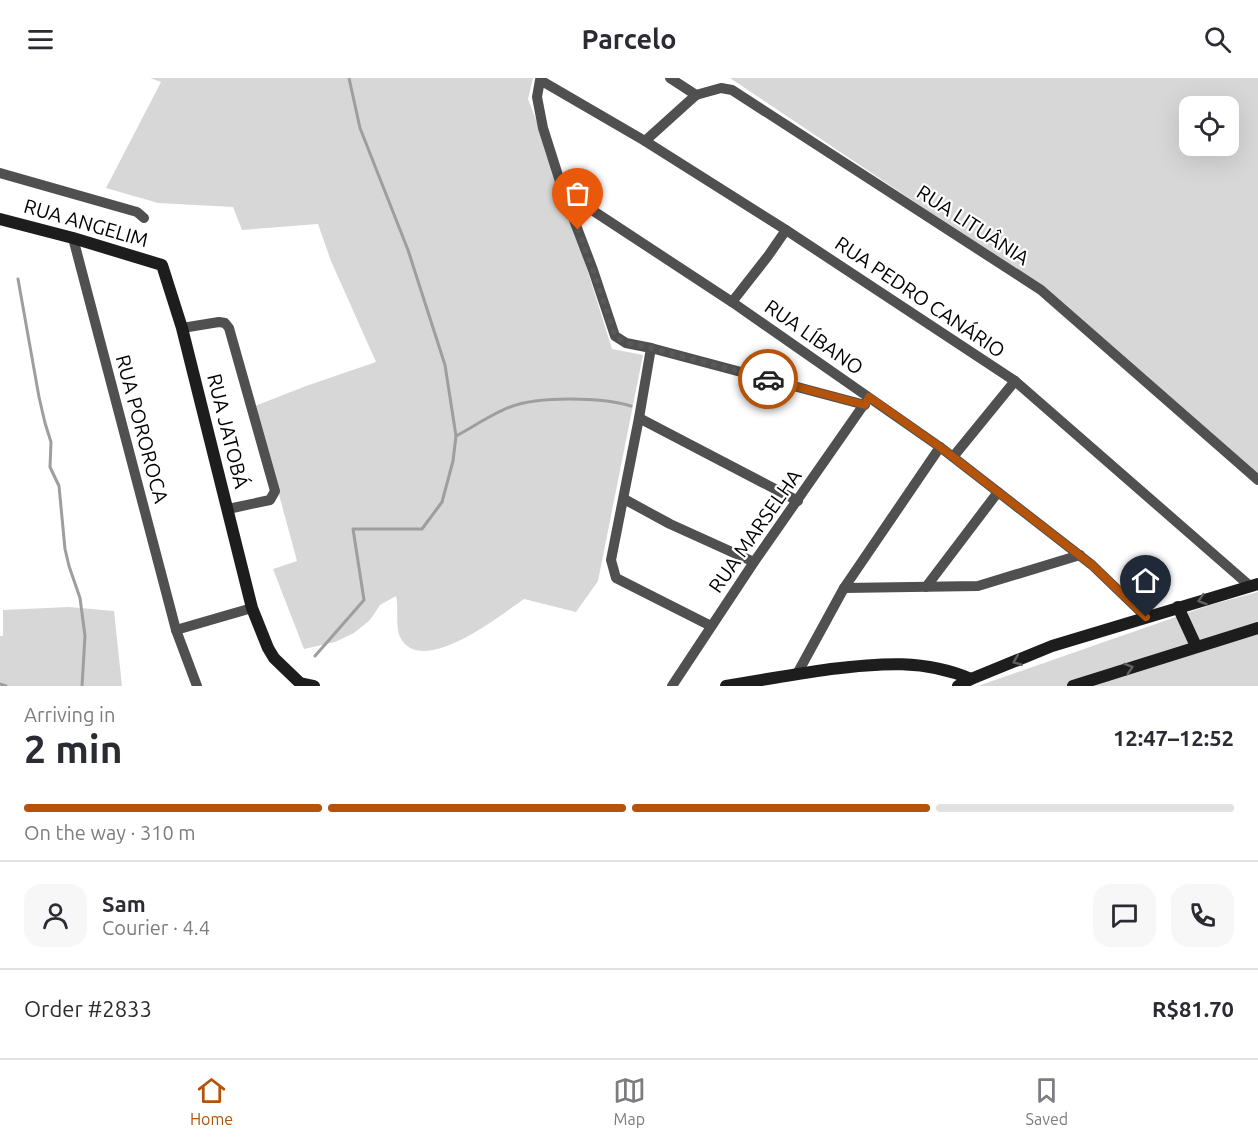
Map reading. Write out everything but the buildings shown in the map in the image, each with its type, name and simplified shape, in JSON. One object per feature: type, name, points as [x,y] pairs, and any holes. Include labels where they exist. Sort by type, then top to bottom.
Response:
[{"type":"street","points":[[670,78],[696,95]]},
{"type":"street","name":"RUA PEDRO CANÁRIO","points":[[563,190],[543,128],[537,97],[540,80],[645,141],[786,230],[1015,381],[1254,585]]},
{"type":"street","name":"RUA LITUÂNIA","points":[[645,141],[696,95],[721,88],[732,90],[1041,290],[1258,480]]},
{"type":"street","points":[[0,173],[137,212],[144,218]]},
{"type":"street","points":[[563,190],[615,336],[626,343],[867,401]]},
{"type":"street","name":"RUA LÍBANO","points":[[563,190],[732,302],[867,401],[940,447],[1080,555],[1146,617]]},
{"type":"street","name":"RUA ANGELIM","points":[[0,219],[162,265]]},
{"type":"street","points":[[732,302],[786,230]]},
{"type":"street","name":"RUA POROROCA","points":[[73,238],[177,630],[197,686]]},
{"type":"street","name":"RUA JATOBÁ","points":[[162,265],[182,328],[252,608],[274,658],[299,685]]},
{"type":"street","points":[[182,328],[219,322],[225,323],[229,328],[275,491],[270,500],[228,509]]},
{"type":"street","points":[[651,348],[611,560],[616,578],[711,626]]},
{"type":"street","points":[[953,457],[1015,381]]},
{"type":"street","name":"RUA MARSELHA","points":[[672,686],[754,562],[867,401]]},
{"type":"street","points":[[639,418],[798,501]]},
{"type":"street","points":[[797,674],[844,588],[940,447]]},
{"type":"street","points":[[926,587],[998,492]]},
{"type":"street","points":[[624,499],[670,524],[754,562]]},
{"type":"street","points":[[844,588],[978,586],[1080,555]]},
{"type":"street","points":[[958,686],[1052,646],[1254,585]]},
{"type":"street","points":[[1178,607],[1196,646]]},
{"type":"street","points":[[177,630],[252,608]]},
{"type":"street","points":[[1073,686],[1258,628]]},
{"type":"street","points":[[726,686],[797,674],[894,663],[932,666],[971,679]]},
{"type":"street","points":[[299,685],[314,686]]},
{"type":"shaded area","points":[[150,78],[533,78],[528,99],[558,176],[612,349],[643,355],[598,581],[576,612],[524,599],[461,640],[442,648],[425,651],[410,648],[400,637],[396,596],[380,605],[370,620],[354,633],[335,642],[304,649],[273,569],[297,561],[255,406],[376,362],[331,261],[318,224],[242,230],[233,207],[158,203],[106,188],[161,82]]},
{"type":"shaded area","points":[[730,78],[1258,78],[1258,477],[1040,286]]},
{"type":"shaded area","points":[[1258,592],[1258,686],[978,686],[1210,605]]},
{"type":"shaded area","points":[[69,607],[114,611],[122,686],[0,686],[0,636],[3,636],[3,610]]},
{"type":"waterway","points":[[315,656],[364,600],[353,529],[422,529],[442,502],[453,461],[456,436],[445,365],[408,250],[360,128],[349,78]]},
{"type":"waterway","points":[[18,279],[39,397],[51,442],[50,467],[59,486],[65,549],[80,598],[85,636],[82,686]]},
{"type":"waterway","points":[[456,436],[496,413],[522,403],[553,399],[587,399],[631,406]]},
{"type":"waterway","points":[[0,684],[6,686]]},
{"type":"way so far","points":[[578,230],[615,336],[626,343],[768,379]]},
{"type":"route","points":[[768,379],[865,405],[869,397],[940,447],[1092,565],[1146,617]]}]
